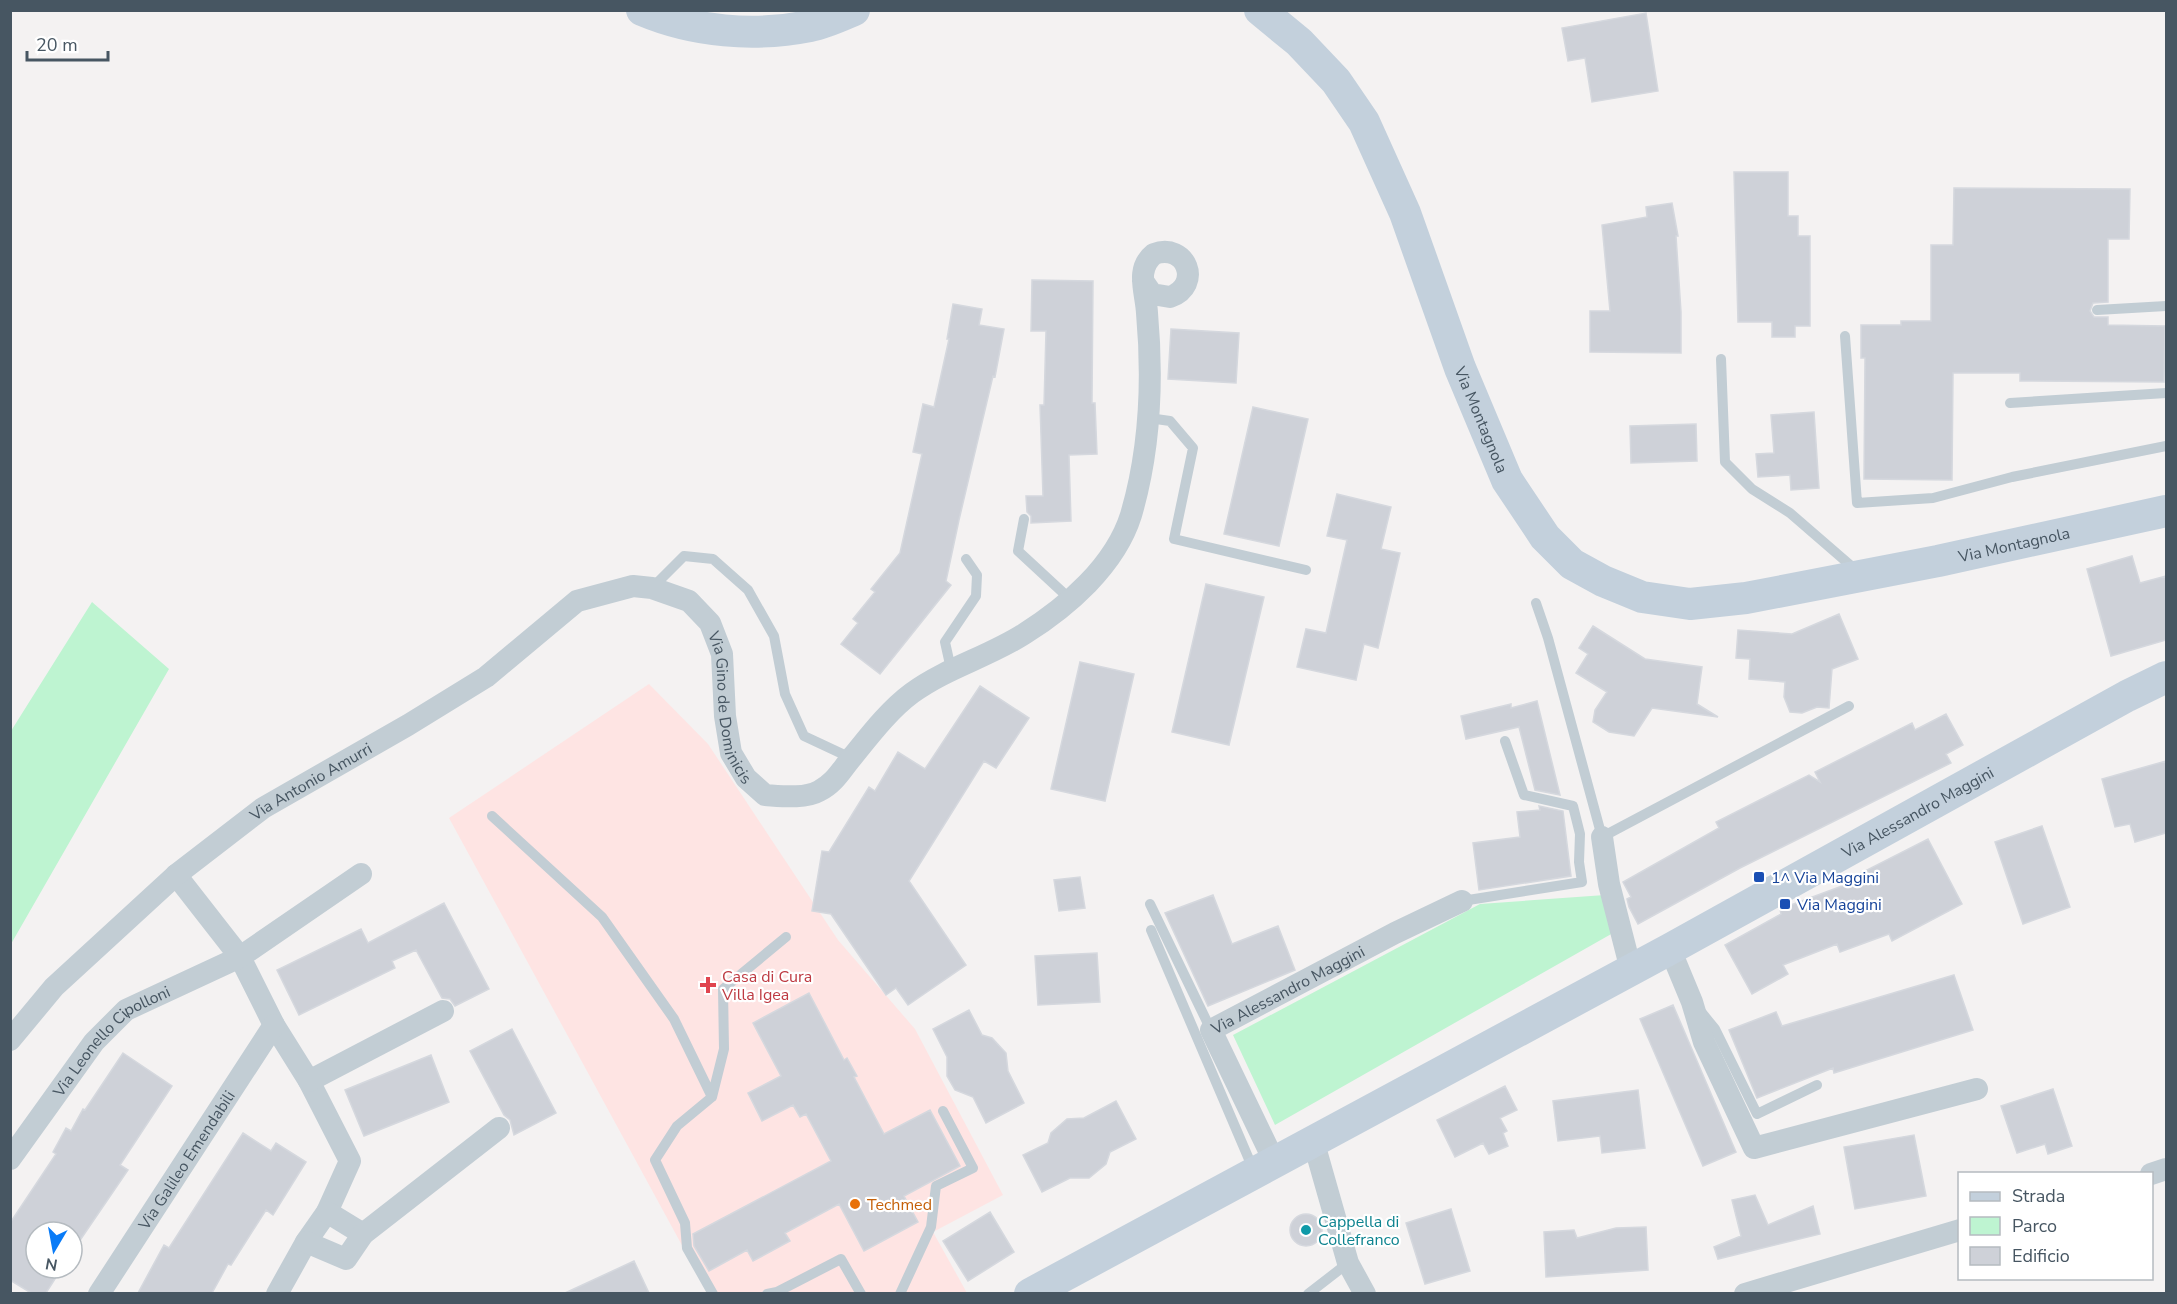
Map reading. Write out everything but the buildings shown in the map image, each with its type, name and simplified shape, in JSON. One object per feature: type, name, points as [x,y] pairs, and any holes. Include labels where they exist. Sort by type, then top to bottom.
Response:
[{"type":"main road","points":[[642,10],[668,22],[711,30],[755,31],[811,26],[854,10]]},
{"type":"main road","name":"Via Montagnola","points":[[1260,10],[1299,42],[1336,81],[1364,122],[1405,213],[1460,368],[1507,480],[1545,537],[1572,564],[1603,581],[1642,597],[1690,604],[1746,598],[1938,561],[2166,511]]},
{"type":"main road","name":"Via Alessandro Maggini","points":[[1030,1293],[1670,949],[2166,677]]},
{"type":"street","name":"Via Gino de Dominicis","points":[[652,588],[689,601],[710,623],[722,654],[725,716],[731,753],[746,778],[765,795],[817,793],[839,777],[851,759],[910,694],[951,669],[1023,635],[1071,600],[1111,556],[1130,518],[1142,473],[1149,418],[1147,313],[1142,272],[1147,259],[1161,251],[1170,251],[1180,256],[1189,270],[1188,282],[1177,294]]},
{"type":"street","points":[[1143,281],[1152,294],[1162,297],[1177,294]]},
{"type":"street","points":[[1147,313],[1177,294]]},
{"type":"street","name":"Via Antonio Amurri","points":[[10,1041],[54,987],[176,875],[263,808],[408,725],[486,677],[577,600],[633,586],[652,588]]},
{"type":"street","points":[[1602,837],[1609,885],[1630,970]]},
{"type":"street","name":"Via Leonello Cipolloni","points":[[10,1159],[94,1042],[126,1010],[240,957],[361,874]]},
{"type":"street","points":[[176,875],[240,957],[274,1025],[309,1081],[350,1161],[327,1212],[306,1242],[277,1293]]},
{"type":"street","name":"Via Alessandro Maggini","points":[[1264,1166],[1211,1030],[1395,933],[1462,901]]},
{"type":"street","points":[[1670,949],[1692,1002],[1704,1042],[1754,1148],[1977,1089]]},
{"type":"street","points":[[309,1081],[443,1011]]},
{"type":"street","name":"Via Galileo Emendabili","points":[[99,1293],[274,1025]]},
{"type":"street","points":[[306,1242],[346,1259],[363,1234],[499,1128]]},
{"type":"street","points":[[1313,1140],[1348,1263],[1365,1293]]},
{"type":"street","points":[[327,1212],[363,1234]]},
{"type":"street","points":[[1745,1293],[1958,1230]]},
{"type":"lane","points":[[2097,310],[2166,306]]},
{"type":"lane","points":[[1845,336],[1857,503],[1933,498],[2012,477],[2166,446]]},
{"type":"lane","points":[[1721,359],[1725,462],[1752,489],[1790,513],[1862,575]]},
{"type":"lane","points":[[2010,403],[2166,393]]},
{"type":"lane","points":[[1149,418],[1170,421],[1193,448],[1174,539],[1306,570]]},
{"type":"lane","points":[[1024,519],[1018,550],[1071,600]]},
{"type":"lane","points":[[652,588],[684,555],[713,559],[748,590],[774,636],[785,694],[804,736],[851,759]]},
{"type":"lane","points":[[951,669],[945,642],[976,597],[977,575],[966,559]]},
{"type":"lane","points":[[1536,603],[1548,638],[1602,837],[1849,706]]},
{"type":"lane","points":[[1462,901],[1582,882],[1579,862],[1580,834],[1573,806],[1524,795],[1504,741]]},
{"type":"lane","points":[[492,816],[603,917],[674,1019],[711,1097]]},
{"type":"lane","points":[[1150,904],[1211,1030]]},
{"type":"lane","name":"Via Alessandro Maggini","points":[[1151,930],[1264,1166]]},
{"type":"lane","points":[[713,1293],[687,1248],[685,1223],[655,1160],[677,1126],[711,1097],[724,1048],[723,989],[786,937]]},
{"type":"lane","points":[[1692,1002],[1715,1029],[1757,1114],[1817,1085]]},
{"type":"lane","points":[[900,1293],[931,1227],[936,1186],[973,1168],[943,1111]]},
{"type":"lane","points":[[774,1293],[841,1259],[861,1293]]},
{"type":"lane","points":[[1308,1293],[1348,1263]]},
{"type":"shaded area","name":"Casa di Cura Villa Igea","points":[[649,684],[708,744],[838,940],[915,1029],[1003,1195],[933,1232],[967,1293],[708,1293],[449,818]]},
{"type":"green space","points":[[92,602],[169,669],[11,944],[11,731]]},
{"type":"green space","points":[[1605,895],[1613,933],[1275,1125],[1233,1035],[1480,904]]},
{"type":"place","name":"1^ Via Maggini","points":[[1759,877]]},
{"type":"place","name":"Via Maggini","points":[[1785,904]]},
{"type":"place","name":"Casa di Cura Villa Igea","points":[[708,985]]},
{"type":"place","name":"Techmed","points":[[855,1204]]},
{"type":"place","name":"Cappella di Collefranco","points":[[1306,1230]]}]
